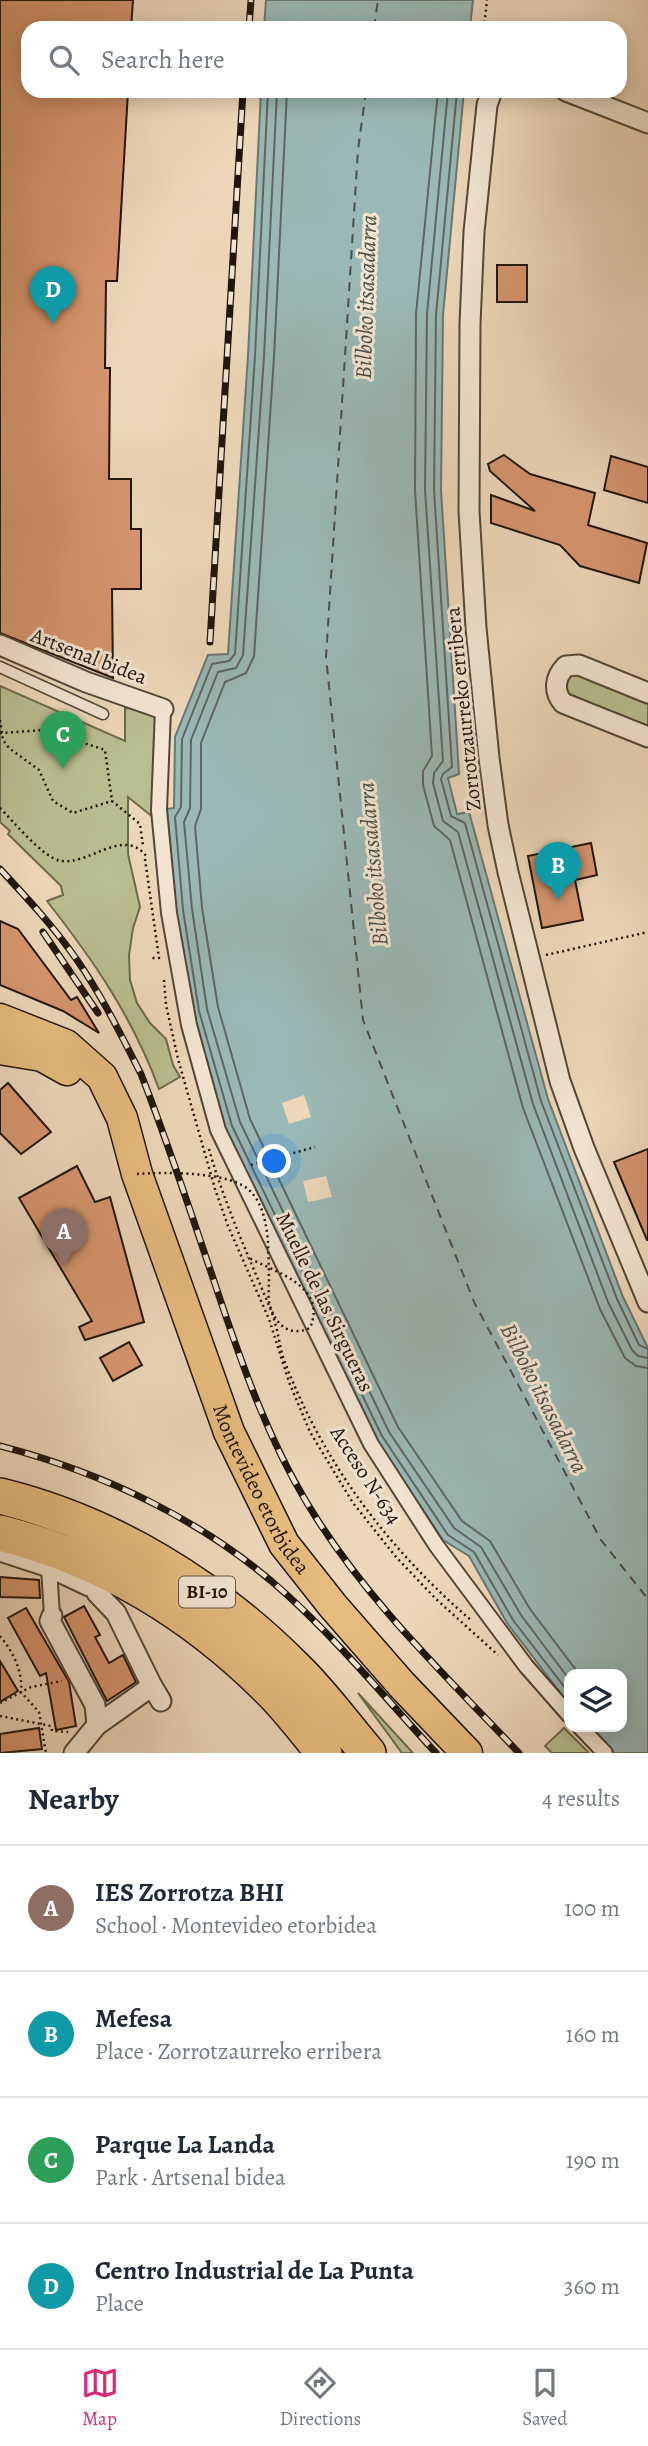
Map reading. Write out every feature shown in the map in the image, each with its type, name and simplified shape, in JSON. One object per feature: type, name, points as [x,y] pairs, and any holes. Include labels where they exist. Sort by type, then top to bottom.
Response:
[{"type":"highway","name":"BI-10","points":[[0,1496],[37,1505],[87,1524],[181,1574],[228,1606],[296,1669],[369,1753]]},
{"type":"highway","name":"BI-10","points":[[0,1533],[74,1556],[165,1603],[211,1636],[277,1697],[324,1753]]},
{"type":"main road","name":"Montevideo etorbidea","points":[[0,1019],[66,1045],[102,1077],[122,1118],[137,1174],[229,1432],[284,1544],[333,1606],[402,1685],[467,1753]]},
{"type":"main road","name":"Montevideo etorbidea","points":[[0,1049],[42,1056],[62,1066],[85,1086],[137,1174]]},
{"type":"street","name":"Zorrotzaurreko erribera","points":[[490,98],[474,232],[469,334],[469,511],[476,628],[489,758],[498,825],[560,1081],[584,1148],[648,1301]]},
{"type":"street","points":[[584,98],[648,123]]},
{"type":"street","name":"Artsenal bidea","points":[[0,645],[86,682],[163,709]]},
{"type":"street","points":[[648,693],[579,665],[566,666],[558,674],[556,687],[563,704],[648,737]]},
{"type":"street","name":"Muelle de las Sirgueras","points":[[163,709],[159,810],[169,913],[189,1025],[218,1130],[371,1444],[436,1545],[526,1666],[564,1709]]},
{"type":"street","points":[[0,1551],[49,1567],[116,1612],[157,1694],[97,1725],[74,1753]]},
{"type":"street","points":[[49,1567],[50,1621],[95,1705],[97,1725]]},
{"type":"street","points":[[585,1732],[605,1753]]},
{"type":"lane","points":[[0,667],[103,713]]},
{"type":"path","points":[[485,21],[487,0]]},
{"type":"path","points":[[0,720],[3,740],[9,748],[39,770],[53,801],[73,813],[112,801]]},
{"type":"path","points":[[1,733],[45,730],[105,750],[112,801],[140,824],[143,846]]},
{"type":"path","points":[[0,808],[52,857],[62,861],[78,859],[121,844],[131,845],[144,852],[152,867]]},
{"type":"path","points":[[145,859],[159,958],[150,958]]},
{"type":"path","points":[[529,959],[648,932]]},
{"type":"path","points":[[237,1169],[315,1147]]},
{"type":"path","name":"Acceso N-634","points":[[137,1174],[207,1176],[232,1181],[251,1192],[265,1222],[267,1259],[268,1270],[269,1281],[269,1301],[278,1324],[292,1332],[302,1332],[310,1328],[316,1315],[313,1303],[304,1289],[285,1275],[275,1270],[265,1266],[247,1256],[279,1330],[283,1357],[310,1416],[345,1479],[383,1533],[420,1573],[474,1622]]},
{"type":"path","points":[[0,1636],[17,1663],[22,1682],[21,1692],[39,1712],[47,1753]]},
{"type":"path","points":[[0,1703],[21,1692],[69,1679]]},
{"type":"path","points":[[0,1716],[51,1726],[52,1731],[78,1732]]},
{"type":"green space","points":[[571,674],[579,674],[648,700],[648,727],[567,693],[564,683]]},
{"type":"green space","points":[[0,686],[125,741],[125,708],[158,711],[154,818],[128,797],[128,854],[140,907],[133,928],[129,955],[130,980],[137,1003],[150,1023],[166,1039],[173,1065],[180,1077],[159,1089],[124,1013],[81,945],[47,901],[63,895],[61,886],[8,834],[10,831],[0,822]]},
{"type":"green space","points":[[358,1693],[413,1753],[402,1753]]},
{"type":"green space","points":[[564,1728],[564,1732],[568,1732],[589,1753],[552,1753],[545,1746]]},
{"type":"water","points":[[266,0],[473,0],[471,21],[264,21]]},
{"type":"water","name":"Bilboko itsasadarra","points":[[261,98],[463,98],[443,315],[441,490],[459,774],[448,778],[457,814],[469,812],[548,1099],[623,1297],[648,1348],[648,1753],[614,1753],[594,1732],[627,1732],[627,1669],[564,1669],[564,1697],[507,1623],[469,1556],[443,1540],[376,1440],[225,1128],[192,1013],[176,911],[167,809],[174,808],[175,737],[208,655],[228,654],[248,356]]},
{"type":"pier","points":[[304,1095],[311,1117],[289,1124],[282,1103]]},
{"type":"pier","points":[[326,1176],[332,1197],[308,1202],[303,1181]]},
{"type":"building","points":[[0,0],[133,0],[132,21],[21,21],[21,98],[128,98],[117,281],[106,281],[105,368],[110,368],[109,479],[131,479],[131,529],[141,529],[141,589],[112,589],[113,678],[0,633]]},
{"type":"building","points":[[497,265],[527,265],[527,302],[497,302]]},
{"type":"building","points":[[504,455],[530,474],[595,493],[588,525],[647,543],[639,583],[580,566],[560,545],[491,523],[491,495],[535,511],[490,471],[488,464]]},
{"type":"building","points":[[611,456],[648,467],[648,503],[604,490]]},
{"type":"building","points":[[591,843],[597,875],[575,880],[583,920],[542,928],[528,856]]},
{"type":"building","points":[[0,921],[18,929],[71,1000],[77,997],[99,1033],[63,1011],[0,985]]},
{"type":"building","points":[[8,1083],[51,1132],[21,1154],[0,1133],[0,1090]]},
{"type":"building","points":[[648,1149],[648,1240],[647,1240],[614,1162]]},
{"type":"building","points":[[77,1166],[95,1202],[110,1197],[144,1322],[85,1340],[79,1327],[92,1321],[19,1198]]},
{"type":"building","points":[[129,1342],[142,1365],[113,1381],[100,1358]]},
{"type":"building","points":[[0,1577],[39,1580],[40,1598],[0,1597]]},
{"type":"building","points":[[84,1606],[100,1635],[95,1637],[109,1663],[123,1655],[136,1682],[107,1701],[64,1617]]},
{"type":"building","points":[[26,1608],[69,1682],[76,1726],[56,1730],[46,1673],[40,1676],[8,1618]]},
{"type":"building","points":[[0,1661],[18,1691],[0,1702]]},
{"type":"building","points":[[39,1728],[42,1749],[0,1753],[0,1734]]},
{"type":"ferry route","points":[[375,21],[378,0]]},
{"type":"ferry route","points":[[365,98],[358,150],[326,657],[363,1020],[474,1302],[601,1540],[648,1599]]},
{"type":"railway","points":[[250,21],[251,0]]},
{"type":"railway","points":[[210,642],[243,98]]},
{"type":"railway","points":[[0,869],[50,924],[77,960],[103,1002],[141,1074],[255,1396],[279,1451],[307,1503],[329,1538],[379,1603],[519,1753]]},
{"type":"railway","points":[[43,932],[98,1013]]},
{"type":"railway","points":[[0,1446],[39,1457],[115,1485],[188,1522],[222,1544],[255,1568],[306,1613],[436,1753]]},
{"type":"place","name":"Centro Industrial de La Punta","points":[[53,324]]},
{"type":"place","name":"Parque La Landa","points":[[63,769]]},
{"type":"place","name":"Mefesa","points":[[558,900]]},
{"type":"place","name":"IES Zorrotza BHI","points":[[64,1266]]}]
